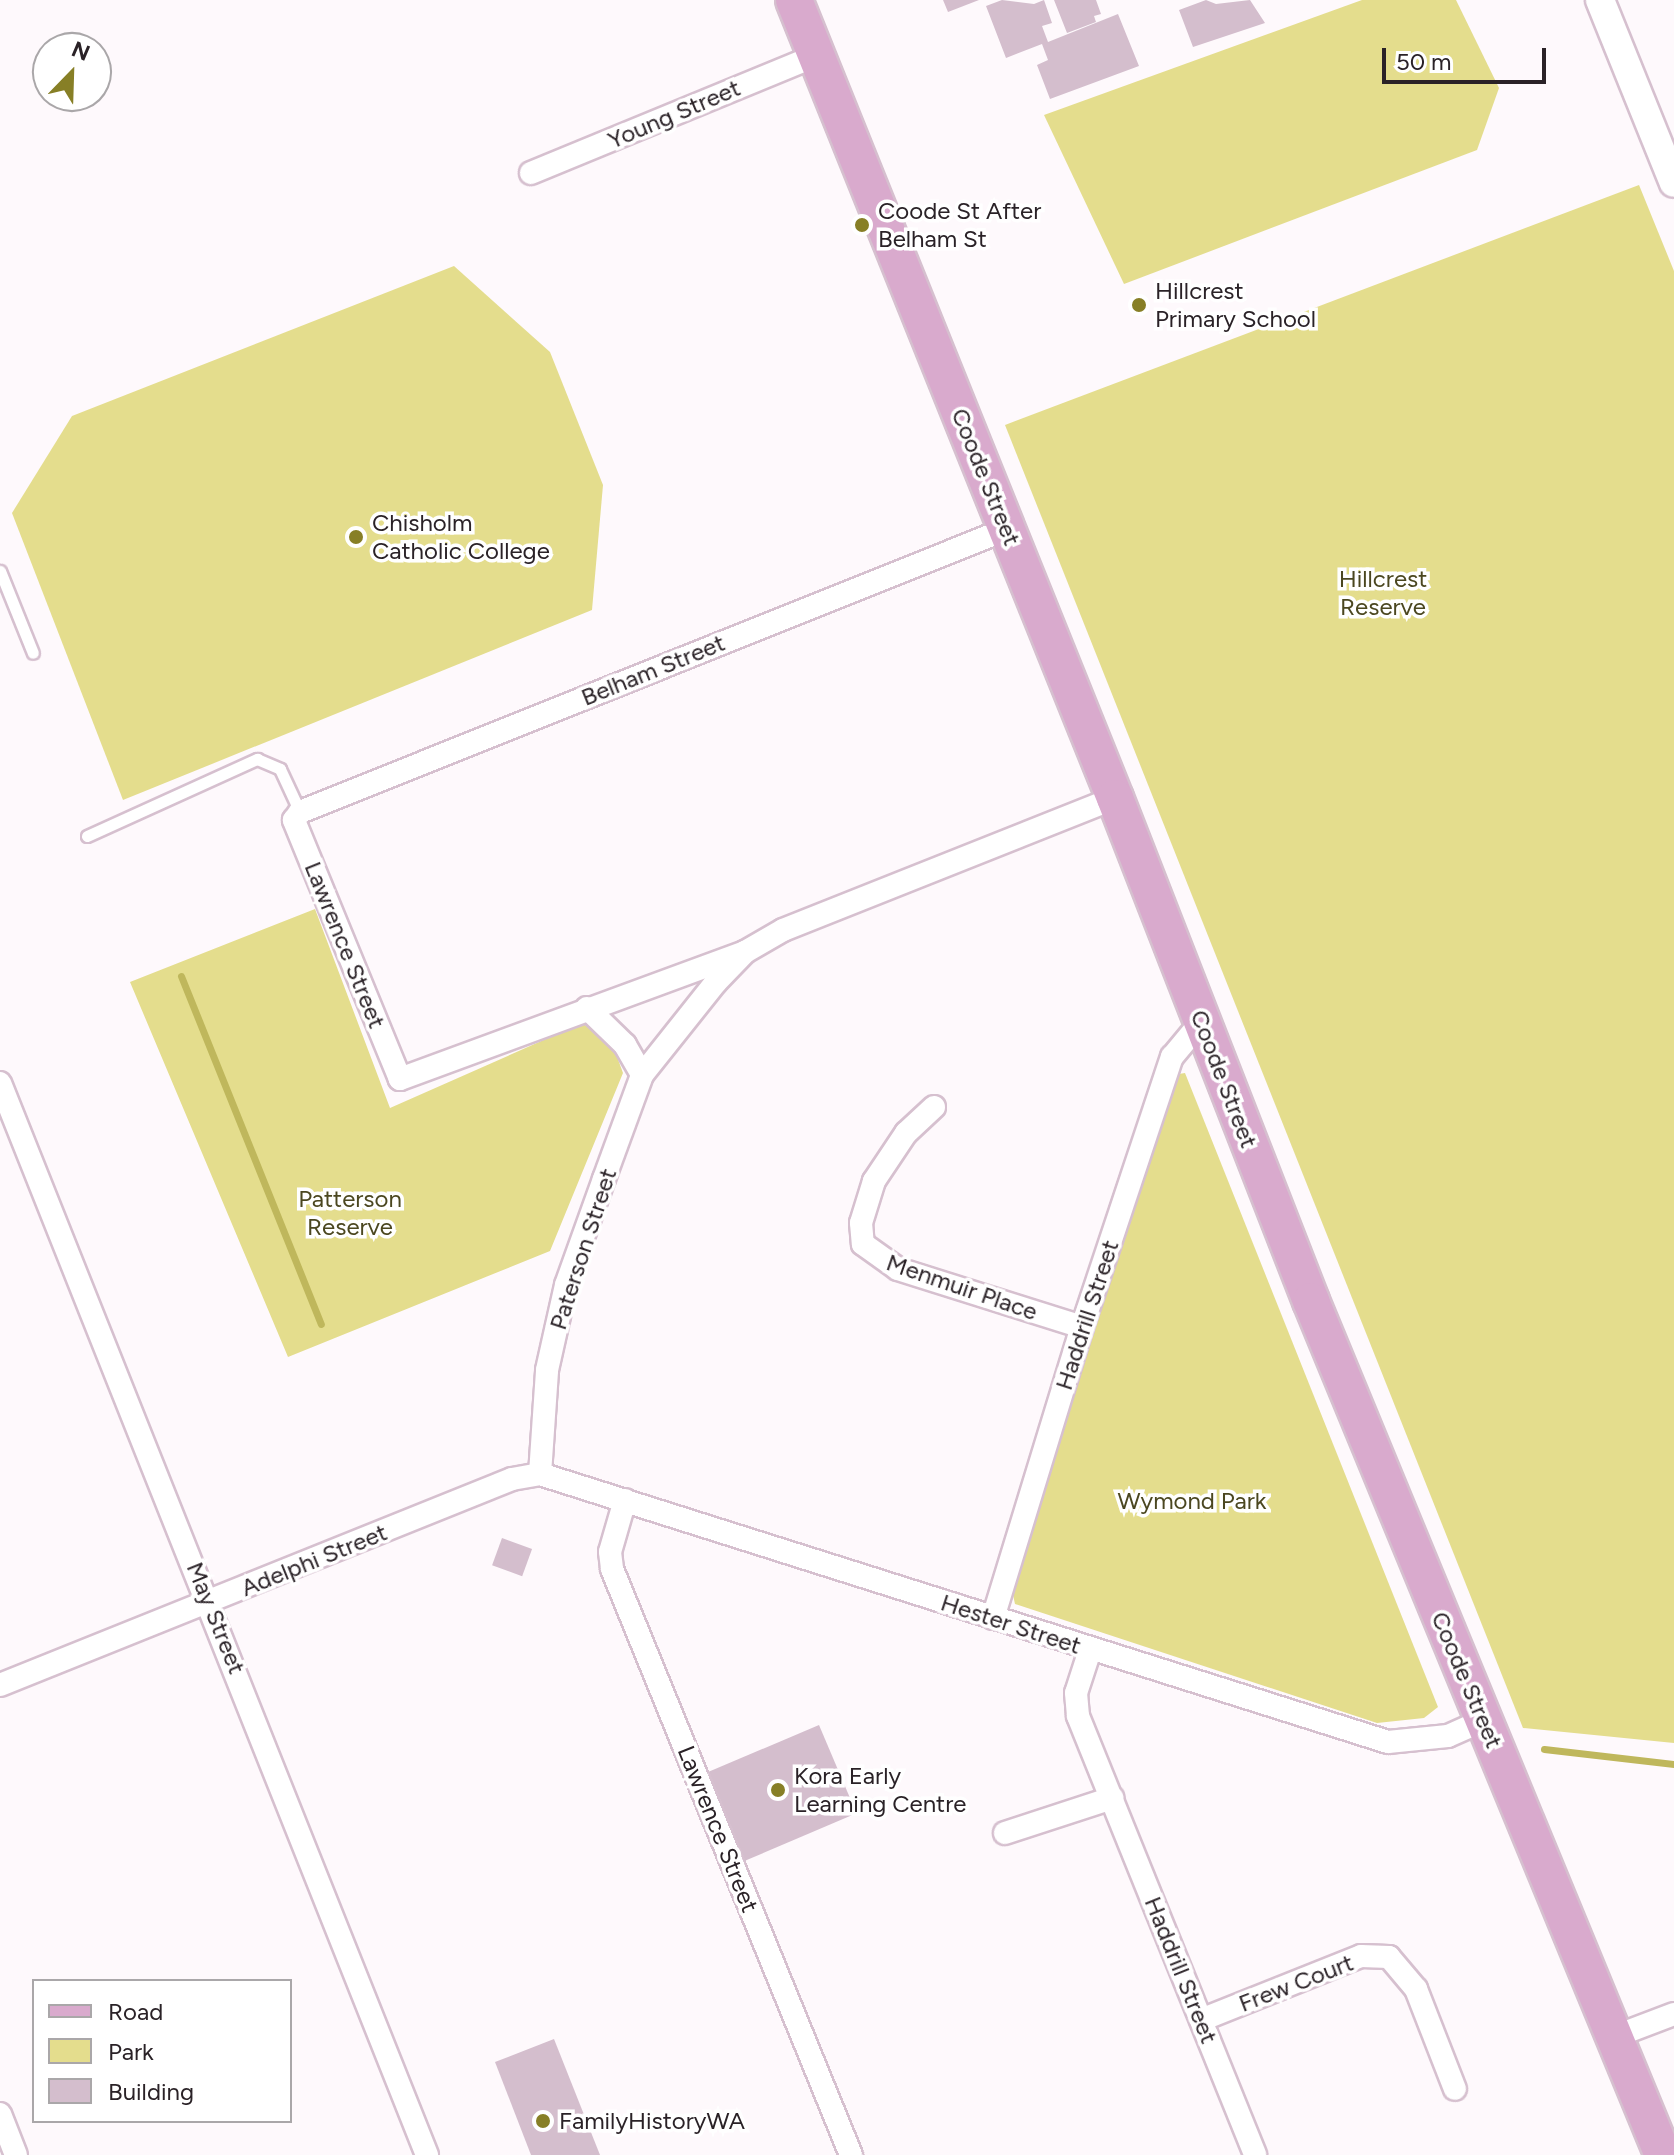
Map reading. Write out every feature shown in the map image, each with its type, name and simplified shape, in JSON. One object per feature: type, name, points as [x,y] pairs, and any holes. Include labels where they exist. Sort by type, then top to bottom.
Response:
[{"type":"main road","name":"Coode Street","points":[[794,0],[1202,1021],[1663,2155]]},
{"type":"street","points":[[1600,0],[1674,183]]},
{"type":"street","name":"Young Street","points":[[531,173],[817,55]]},
{"type":"street","name":"Belham Street","points":[[300,812],[1007,529]]},
{"type":"street","name":"Paterson Street","points":[[400,1079],[745,952],[783,930],[1115,798]]},
{"type":"street","name":"Lawrence Street","points":[[300,812],[294,820],[400,1079]]},
{"type":"street","name":"Paterson Street","points":[[540,1474],[547,1370],[566,1285],[642,1075],[745,952]]},
{"type":"street","points":[[587,1008],[625,1045],[642,1075]]},
{"type":"street","name":"Haddrill Street","points":[[993,1618],[1082,1327],[1172,1057],[1202,1021]]},
{"type":"street","name":"May Street","points":[[0,1083],[210,1602],[427,2155]]},
{"type":"street","name":"Menmuir Place","points":[[934,1107],[906,1133],[874,1181],[861,1223],[863,1244],[898,1269],[1082,1327]]},
{"type":"street","name":"Hester Street","points":[[540,1474],[1388,1742],[1448,1736],[1484,1720]]},
{"type":"street","name":"Adelphi Street","points":[[0,1685],[512,1479],[540,1474]]},
{"type":"street","name":"Lawrence Street","points":[[625,1500],[610,1552],[612,1569],[851,2155]]},
{"type":"street","name":"Haddrill Street","points":[[1090,1650],[1076,1704],[1201,2020],[1247,2153]]},
{"type":"street","points":[[1005,1833],[1112,1798]]},
{"type":"street","name":"Frew Court","points":[[1201,2020],[1361,1956],[1389,1957],[1416,1989],[1455,2089]]},
{"type":"street","points":[[1616,2036],[1674,2014]]},
{"type":"street","points":[[0,2114],[16,2155]]},
{"type":"lane","points":[[0,571],[33,653]]},
{"type":"lane","points":[[87,836],[257,759],[280,769],[300,812]]},
{"type":"green space","points":[[1362,0],[1456,0],[1499,88],[1477,150],[1124,284],[1044,115]]},
{"type":"green space","name":"Hillcrest Reserve","points":[[1639,185],[1674,271],[1674,1743],[1523,1728],[1005,425]]},
{"type":"green space","points":[[454,266],[550,352],[603,485],[592,610],[123,800],[12,513],[72,416]]},
{"type":"green space","name":"Patterson Reserve","points":[[315,909],[390,1108],[582,1023],[612,1043],[623,1073],[550,1251],[288,1357],[130,982]]},
{"type":"green space","name":"Wymond Park","points":[[1185,1073],[1438,1707],[1424,1718],[1377,1723],[1015,1604],[1009,1577],[1166,1076]]},
{"type":"building","points":[[943,0],[979,0],[948,12]]},
{"type":"building","points":[[1002,0],[1034,4],[1044,0],[1052,23],[1042,26],[1048,42],[1118,14],[1139,66],[1050,99],[1037,65],[1048,60],[1042,44],[1006,58],[986,6]]},
{"type":"building","points":[[1054,0],[1096,0],[1101,14],[1094,16],[1096,22],[1067,33]]},
{"type":"building","points":[[1206,0],[1216,4],[1250,0],[1265,23],[1193,47],[1179,10]]},
{"type":"building","points":[[502,1538],[532,1549],[522,1576],[492,1565]]},
{"type":"building","name":"Kora Early Learning Centre","points":[[819,1725],[857,1813],[741,1862],[704,1774]]},
{"type":"building","points":[[554,2039],[600,2155],[531,2155],[495,2062]]},
{"type":"waterway","points":[[181,976],[321,1324]]},
{"type":"waterway","points":[[1544,1749],[1674,1764]]},
{"type":"place","name":"Coode St After Belham St","points":[[862,225]]},
{"type":"place","name":"Hillcrest Primary School","points":[[1139,305]]},
{"type":"place","name":"Chisholm Catholic College","points":[[356,537]]},
{"type":"place","name":"Kora Early Learning Centre","points":[[778,1790]]},
{"type":"place","name":"FamilyHistoryWA","points":[[543,2121]]}]
